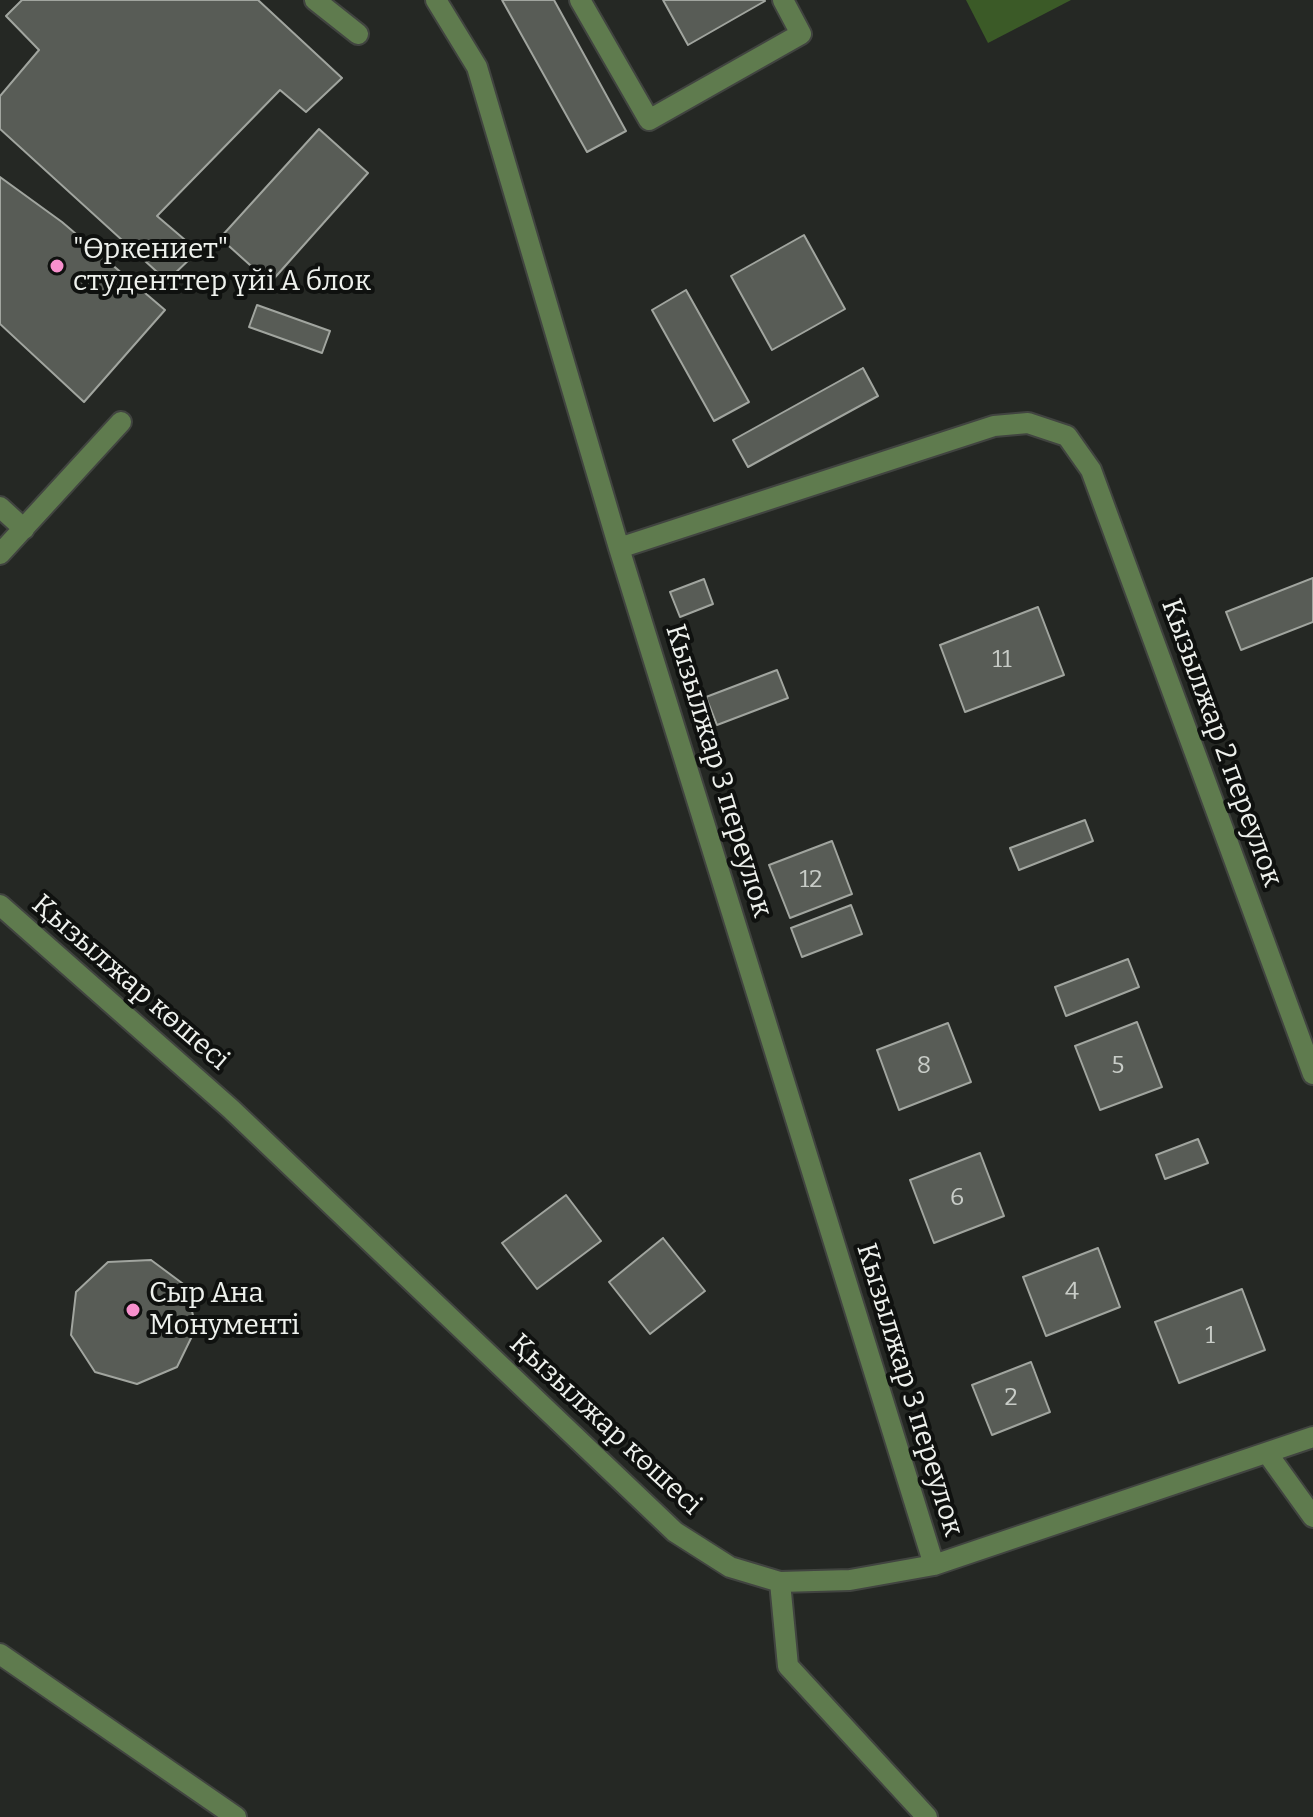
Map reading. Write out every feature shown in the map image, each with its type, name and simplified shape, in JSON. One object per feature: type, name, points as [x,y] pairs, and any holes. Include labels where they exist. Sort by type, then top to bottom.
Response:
[{"type":"street","points":[[315,0],[358,34]]},
{"type":"street","name":"Кызылжар 3 переулок","points":[[436,0],[477,67],[619,548],[934,1565]]},
{"type":"street","points":[[580,0],[649,120],[801,34],[783,0]]},
{"type":"street","points":[[0,554],[121,422]]},
{"type":"street","name":"Кызылжар 2 переулок","points":[[619,548],[994,426],[1028,423],[1067,436],[1091,470],[1313,1074]]},
{"type":"street","points":[[0,507],[24,529]]},
{"type":"street","name":"Қызылжар көшесі","points":[[0,905],[231,1109],[675,1532],[730,1567],[780,1582],[850,1580],[934,1565],[1313,1437]]},
{"type":"street","points":[[1267,1453],[1313,1517]]},
{"type":"street","points":[[780,1582],[788,1666],[927,1817]]},
{"type":"street","points":[[0,1654],[236,1817]]},
{"type":"green space","points":[[966,0],[1071,0],[988,43]]},
{"type":"building","points":[[22,0],[258,0],[342,78],[306,112],[280,90],[157,216],[198,251],[167,281],[0,129],[0,96],[39,50],[6,16]]},
{"type":"building","points":[[502,0],[554,0],[626,131],[587,152]]},
{"type":"building","points":[[663,0],[764,0],[765,1],[688,45]]},
{"type":"building","points":[[319,129],[368,173],[270,283],[220,238]]},
{"type":"building","name":"\"Өркениет\" студенттер үйі А блок","points":[[0,177],[62,222],[165,310],[84,402],[0,324]]},
{"type":"building","points":[[804,235],[845,309],[772,350],[731,276]]},
{"type":"building","points":[[686,290],[749,402],[714,421],[652,310]]},
{"type":"building","points":[[257,305],[330,331],[322,353],[249,327]]},
{"type":"building","points":[[863,368],[878,396],[748,467],[733,440]]},
{"type":"building","points":[[1313,578],[1313,622],[1241,650],[1226,612]]},
{"type":"building","points":[[704,579],[713,604],[680,617],[670,592]]},
{"type":"building","points":[[1038,607],[1064,675],[965,712],[940,645]]},
{"type":"building","points":[[777,670],[788,698],[717,725],[706,697]]},
{"type":"building","points":[[1085,820],[1093,841],[1019,870],[1010,848]]},
{"type":"building","points":[[832,841],[852,894],[790,918],[769,865]]},
{"type":"building","points":[[851,905],[862,934],[802,957],[791,928]]},
{"type":"building","points":[[1128,959],[1139,987],[1066,1016],[1055,987]]},
{"type":"building","points":[[1137,1022],[1162,1087],[1100,1110],[1075,1046]]},
{"type":"building","points":[[948,1023],[971,1082],[899,1110],[877,1050]]},
{"type":"building","points":[[1198,1139],[1208,1163],[1165,1179],[1156,1155]]},
{"type":"building","points":[[980,1153],[1004,1216],[934,1243],[910,1180]]},
{"type":"building","points":[[566,1195],[601,1241],[537,1289],[502,1243]]},
{"type":"building","points":[[663,1238],[705,1291],[650,1334],[609,1282]]},
{"type":"building","points":[[1098,1248],[1120,1307],[1046,1336],[1023,1277]]},
{"type":"building","name":"Сыр Ана Монументі","points":[[151,1260],[186,1286],[196,1328],[177,1367],[137,1384],[95,1372],[71,1335],[76,1292],[108,1262]]},
{"type":"building","points":[[1242,1289],[1265,1350],[1179,1383],[1155,1322]]},
{"type":"building","points":[[1031,1362],[1050,1412],[992,1435],[972,1385]]},
{"type":"place","name":"\"Өркениет\" студенттер үйі А блок","points":[[57,266]]},
{"type":"place","name":"Сыр Ана Монументі","points":[[133,1310]]}]
